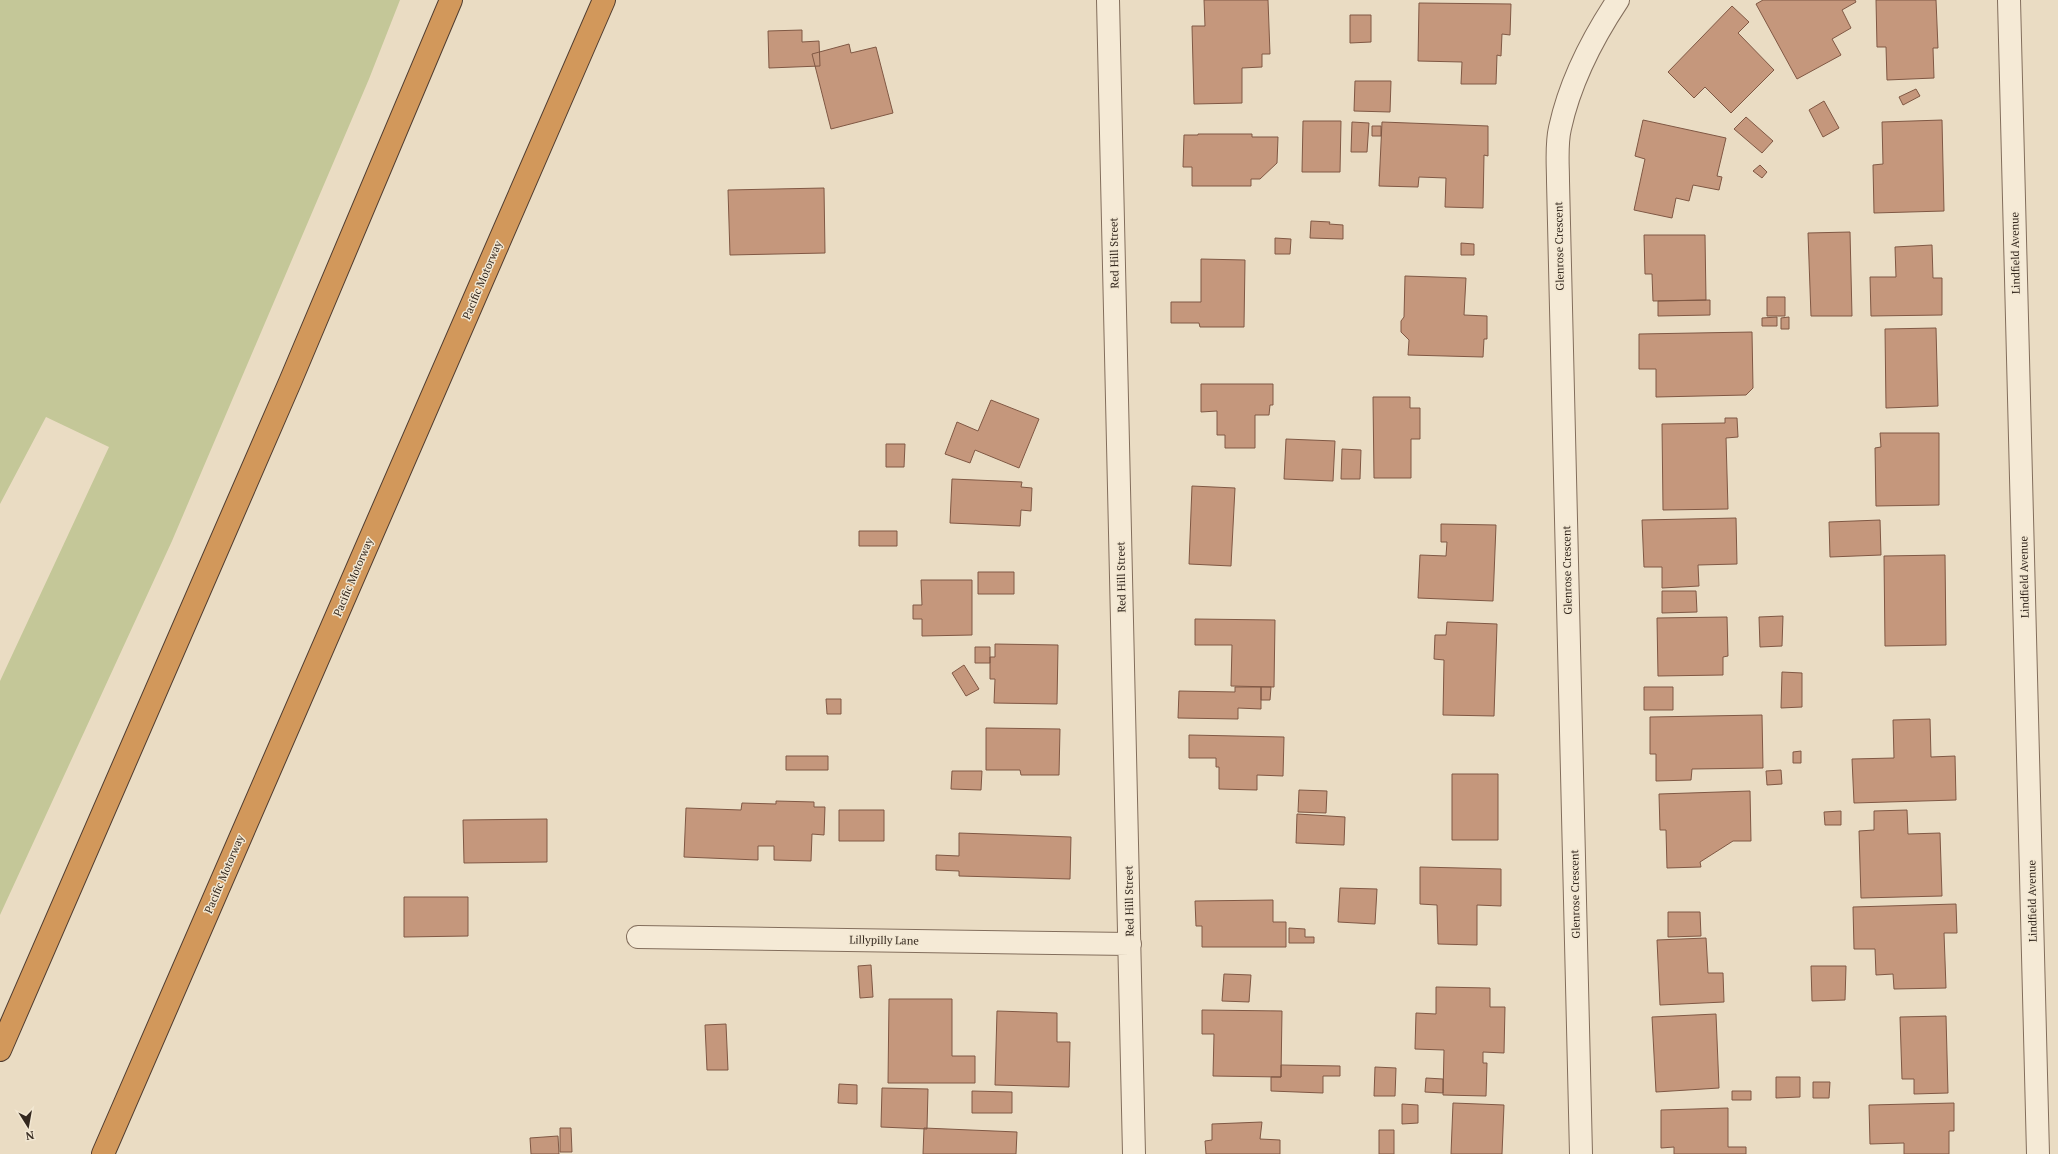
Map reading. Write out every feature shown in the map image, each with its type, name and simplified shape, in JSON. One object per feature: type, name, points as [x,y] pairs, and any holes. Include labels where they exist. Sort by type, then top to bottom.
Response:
[{"type":"highway","points":[[0,1050],[287,389],[451,0]]},
{"type":"highway","name":"Pacific Motorway","points":[[103,1154],[604,0]]},
{"type":"street","name":"Red Hill Street","points":[[1108,0],[1134,1154]]},
{"type":"street","name":"Glenrose Crescent","points":[[1581,1154],[1558,181],[1560,130],[1571,89],[1587,53],[1618,0]]},
{"type":"street","name":"Lindfield Avenue","points":[[2009,0],[2038,1154]]},
{"type":"street","name":"Lillypilly Lane","points":[[638,937],[1130,944]]},
{"type":"green space","points":[[0,0],[400,0],[369,79],[172,541],[0,915],[0,681],[109,447],[46,417],[0,504]]},
{"type":"building","points":[[1204,0],[1268,0],[1270,54],[1262,54],[1262,67],[1242,68],[1242,103],[1194,104],[1192,26],[1205,26]]},
{"type":"building","points":[[1763,0],[1855,0],[1856,2],[1842,10],[1851,28],[1832,39],[1841,55],[1797,79],[1756,4]]},
{"type":"building","points":[[1876,0],[1936,0],[1938,48],[1933,48],[1934,78],[1887,80],[1886,47],[1877,47]]},
{"type":"building","points":[[1419,3],[1511,4],[1510,35],[1502,34],[1501,56],[1497,55],[1496,84],[1461,84],[1462,62],[1418,61]]},
{"type":"building","points":[[1732,6],[1749,22],[1738,33],[1774,70],[1731,113],[1705,87],[1694,98],[1668,72]]},
{"type":"building","points":[[1350,15],[1371,15],[1371,42],[1350,43]]},
{"type":"building","points":[[802,30],[802,42],[819,41],[820,66],[769,68],[768,31]]},
{"type":"building","points":[[849,44],[851,53],[876,47],[893,113],[831,129],[812,54]]},
{"type":"building","points":[[1355,81],[1391,81],[1390,112],[1354,111]]},
{"type":"building","points":[[1916,89],[1920,96],[1903,105],[1899,97]]},
{"type":"building","points":[[1824,101],[1839,128],[1823,137],[1809,110]]},
{"type":"building","points":[[1746,117],[1773,141],[1762,153],[1734,129]]},
{"type":"building","points":[[1643,120],[1726,138],[1717,176],[1722,177],[1719,190],[1693,185],[1689,201],[1676,198],[1672,218],[1634,210],[1645,159],[1635,156]]},
{"type":"building","points":[[1942,120],[1944,211],[1874,213],[1873,165],[1883,164],[1882,122]]},
{"type":"building","points":[[1303,121],[1341,121],[1340,172],[1302,172]]},
{"type":"building","points":[[1352,122],[1369,123],[1367,152],[1351,152]]},
{"type":"building","points":[[1382,122],[1488,126],[1488,156],[1484,155],[1483,208],[1445,207],[1446,178],[1419,177],[1418,187],[1379,186]]},
{"type":"building","points":[[1372,126],[1381,126],[1381,136],[1372,136]]},
{"type":"building","points":[[1252,134],[1252,137],[1278,137],[1277,163],[1260,179],[1251,179],[1251,186],[1192,186],[1192,167],[1183,167],[1184,135]]},
{"type":"building","points":[[1760,165],[1767,172],[1762,178],[1753,171]]},
{"type":"building","points":[[824,188],[825,253],[730,255],[728,190]]},
{"type":"building","points":[[1311,221],[1330,222],[1329,224],[1343,225],[1343,239],[1310,238]]},
{"type":"building","points":[[1850,232],[1852,316],[1811,316],[1808,233]]},
{"type":"building","points":[[1644,235],[1705,235],[1706,300],[1653,301],[1652,274],[1645,274]]},
{"type":"building","points":[[1275,238],[1291,239],[1290,254],[1275,254]]},
{"type":"building","points":[[1461,243],[1474,244],[1474,255],[1461,255]]},
{"type":"building","points":[[1932,245],[1933,278],[1942,278],[1942,315],[1871,316],[1870,277],[1896,277],[1895,247]]},
{"type":"building","points":[[1201,259],[1245,260],[1244,327],[1200,327],[1199,323],[1171,323],[1171,302],[1201,302]]},
{"type":"building","points":[[1405,276],[1466,278],[1464,315],[1487,316],[1487,339],[1484,339],[1483,357],[1408,355],[1409,340],[1401,332],[1401,321],[1404,317]]},
{"type":"building","points":[[1767,297],[1785,297],[1785,316],[1767,316]]},
{"type":"building","points":[[1710,300],[1710,315],[1658,316],[1658,301]]},
{"type":"building","points":[[1777,317],[1777,326],[1762,326],[1762,318]]},
{"type":"building","points":[[1789,317],[1789,329],[1781,329],[1781,318]]},
{"type":"building","points":[[1936,328],[1938,406],[1886,408],[1885,329]]},
{"type":"building","points":[[1752,332],[1753,388],[1746,395],[1656,397],[1656,369],[1639,369],[1639,334]]},
{"type":"building","points":[[1201,384],[1273,384],[1273,405],[1270,405],[1269,415],[1255,415],[1255,448],[1225,448],[1225,435],[1217,435],[1217,411],[1201,412]]},
{"type":"building","points":[[1373,397],[1410,397],[1410,408],[1420,408],[1420,439],[1411,439],[1411,478],[1374,478]]},
{"type":"building","points":[[991,400],[1039,419],[1019,468],[975,450],[970,463],[945,454],[957,422],[978,431]]},
{"type":"building","points":[[1725,418],[1737,418],[1738,437],[1726,438],[1728,509],[1663,510],[1662,424],[1725,423]]},
{"type":"building","points":[[1880,433],[1939,433],[1939,505],[1876,506],[1875,448],[1881,447]]},
{"type":"building","points":[[1286,439],[1335,441],[1333,481],[1284,479]]},
{"type":"building","points":[[886,444],[905,444],[904,467],[886,467]]},
{"type":"building","points":[[1342,449],[1361,450],[1360,479],[1341,479]]},
{"type":"building","points":[[952,479],[1022,482],[1021,487],[1032,488],[1031,511],[1021,510],[1020,526],[950,523]]},
{"type":"building","points":[[1192,486],[1235,488],[1231,566],[1189,564]]},
{"type":"building","points":[[1736,518],[1737,564],[1698,565],[1699,586],[1662,588],[1662,567],[1644,567],[1642,520]]},
{"type":"building","points":[[1880,520],[1881,555],[1830,557],[1829,522]]},
{"type":"building","points":[[1441,524],[1496,525],[1493,601],[1418,598],[1420,555],[1446,556],[1447,542],[1441,542]]},
{"type":"building","points":[[859,531],[897,531],[897,546],[859,546]]},
{"type":"building","points":[[1945,555],[1946,645],[1885,646],[1884,556]]},
{"type":"building","points":[[978,572],[1014,572],[1014,594],[978,594]]},
{"type":"building","points":[[921,580],[972,580],[972,635],[922,636],[922,619],[913,619],[913,605],[922,605]]},
{"type":"building","points":[[1662,591],[1696,591],[1697,612],[1662,613]]},
{"type":"building","points":[[1783,616],[1782,646],[1760,647],[1759,617]]},
{"type":"building","points":[[1727,617],[1728,656],[1723,657],[1723,675],[1658,676],[1657,618]]},
{"type":"building","points":[[1195,619],[1275,620],[1274,687],[1231,686],[1232,645],[1195,645]]},
{"type":"building","points":[[1447,622],[1497,624],[1494,716],[1443,715],[1444,660],[1434,659],[1435,635],[1446,635]]},
{"type":"building","points":[[995,644],[1058,645],[1057,704],[994,703],[995,679],[990,679],[990,657],[995,657]]},
{"type":"building","points":[[975,647],[990,647],[990,663],[975,663]]},
{"type":"building","points":[[964,665],[979,689],[966,696],[952,673]]},
{"type":"building","points":[[1782,672],[1802,673],[1802,707],[1781,708]]},
{"type":"building","points":[[1235,687],[1261,687],[1261,709],[1238,708],[1238,719],[1178,718],[1179,691],[1235,692]]},
{"type":"building","points":[[1261,687],[1271,687],[1270,700],[1261,700]]},
{"type":"building","points":[[1644,687],[1673,687],[1673,710],[1644,710]]},
{"type":"building","points":[[826,699],[841,699],[841,714],[827,714]]},
{"type":"building","points":[[1762,715],[1763,768],[1692,769],[1691,780],[1656,781],[1656,754],[1650,754],[1650,717]]},
{"type":"building","points":[[1930,719],[1931,757],[1955,756],[1956,800],[1854,803],[1852,759],[1894,758],[1893,720]]},
{"type":"building","points":[[986,728],[1060,729],[1059,775],[1021,775],[1020,770],[986,770]]},
{"type":"building","points":[[1189,735],[1284,737],[1283,776],[1257,775],[1257,790],[1219,789],[1219,767],[1216,767],[1216,758],[1189,758]]},
{"type":"building","points":[[1801,751],[1801,763],[1793,763],[1793,752]]},
{"type":"building","points":[[786,756],[828,756],[828,770],[786,770]]},
{"type":"building","points":[[1781,770],[1782,784],[1767,785],[1766,771]]},
{"type":"building","points":[[952,771],[982,771],[981,790],[951,789]]},
{"type":"building","points":[[1452,774],[1498,774],[1498,840],[1452,840]]},
{"type":"building","points":[[1299,790],[1327,791],[1326,813],[1298,812]]},
{"type":"building","points":[[1750,791],[1751,841],[1733,841],[1700,862],[1701,867],[1667,868],[1666,830],[1660,830],[1659,794]]},
{"type":"building","points":[[776,801],[814,802],[814,807],[825,807],[824,835],[812,834],[811,861],[774,860],[774,846],[758,846],[758,860],[684,857],[686,808],[741,810],[742,803],[776,804]]},
{"type":"building","points":[[839,810],[884,810],[884,841],[839,841]]},
{"type":"building","points":[[1907,810],[1908,834],[1940,833],[1942,896],[1861,898],[1859,831],[1874,830],[1874,811]]},
{"type":"building","points":[[1841,811],[1841,825],[1825,825],[1824,812]]},
{"type":"building","points":[[1297,814],[1345,817],[1344,845],[1296,843]]},
{"type":"building","points":[[547,819],[547,862],[464,863],[463,820]]},
{"type":"building","points":[[959,833],[1071,837],[1070,879],[959,876],[959,871],[936,870],[936,855],[959,856]]},
{"type":"building","points":[[1420,867],[1501,869],[1501,906],[1477,905],[1477,945],[1438,944],[1437,905],[1420,904]]},
{"type":"building","points":[[1340,888],[1377,889],[1375,924],[1338,922]]},
{"type":"building","points":[[404,897],[468,897],[468,936],[404,937]]},
{"type":"building","points":[[1273,900],[1273,922],[1286,922],[1286,947],[1202,947],[1202,926],[1196,926],[1195,901]]},
{"type":"building","points":[[1956,904],[1957,933],[1944,933],[1946,988],[1894,989],[1893,974],[1876,975],[1875,949],[1854,949],[1853,907]]},
{"type":"building","points":[[1668,912],[1700,912],[1701,936],[1668,937]]},
{"type":"building","points":[[1289,928],[1305,929],[1305,937],[1314,937],[1314,943],[1289,943]]},
{"type":"building","points":[[1706,938],[1708,973],[1723,973],[1724,1002],[1660,1005],[1657,940]]},
{"type":"building","points":[[871,965],[873,997],[860,998],[858,966]]},
{"type":"building","points":[[1811,966],[1846,966],[1845,1000],[1812,1001]]},
{"type":"building","points":[[1224,974],[1251,975],[1249,1002],[1222,1001]]},
{"type":"building","points":[[1436,987],[1490,988],[1490,1007],[1505,1007],[1504,1053],[1483,1052],[1483,1063],[1487,1063],[1486,1096],[1443,1095],[1444,1050],[1415,1049],[1416,1013],[1436,1014]]},
{"type":"building","points":[[889,999],[952,999],[952,1056],[975,1056],[975,1083],[888,1083]]},
{"type":"building","points":[[1202,1010],[1282,1011],[1281,1077],[1213,1076],[1214,1034],[1202,1034]]},
{"type":"building","points":[[997,1011],[1057,1013],[1057,1042],[1070,1042],[1069,1087],[995,1085]]},
{"type":"building","points":[[1716,1014],[1719,1088],[1656,1092],[1652,1017]]},
{"type":"building","points":[[1946,1016],[1948,1093],[1914,1094],[1914,1079],[1902,1079],[1900,1017]]},
{"type":"building","points":[[726,1024],[728,1070],[707,1070],[705,1025]]},
{"type":"building","points":[[1281,1065],[1340,1066],[1340,1076],[1323,1076],[1323,1093],[1271,1091],[1271,1077],[1281,1077]]},
{"type":"building","points":[[1375,1067],[1396,1068],[1395,1096],[1374,1096]]},
{"type":"building","points":[[1776,1077],[1800,1077],[1800,1097],[1776,1098]]},
{"type":"building","points":[[1426,1078],[1443,1079],[1443,1093],[1425,1092]]},
{"type":"building","points":[[1813,1082],[1830,1082],[1829,1098],[1813,1098]]},
{"type":"building","points":[[839,1084],[857,1085],[857,1104],[838,1103]]},
{"type":"building","points":[[882,1088],[928,1089],[927,1129],[881,1127]]},
{"type":"building","points":[[972,1091],[1012,1092],[1012,1113],[972,1113]]},
{"type":"building","points":[[1732,1091],[1751,1091],[1751,1100],[1732,1100]]},
{"type":"building","points":[[1453,1103],[1504,1105],[1502,1154],[1451,1154]]},
{"type":"building","points":[[1954,1103],[1954,1131],[1949,1131],[1949,1154],[1904,1154],[1904,1143],[1870,1144],[1869,1105]]},
{"type":"building","points":[[1402,1104],[1418,1105],[1418,1123],[1402,1124]]},
{"type":"building","points":[[1728,1108],[1728,1147],[1746,1147],[1746,1154],[1674,1154],[1674,1147],[1661,1148],[1661,1110]]},
{"type":"building","points":[[1262,1122],[1260,1139],[1280,1140],[1280,1154],[1206,1154],[1205,1141],[1212,1140],[1212,1124]]},
{"type":"building","points":[[560,1128],[571,1128],[572,1152],[560,1152]]},
{"type":"building","points":[[924,1128],[1017,1132],[1016,1154],[923,1154]]},
{"type":"building","points":[[1379,1130],[1394,1130],[1394,1154],[1379,1154]]},
{"type":"building","points":[[558,1136],[559,1154],[531,1154],[530,1138]]}]
